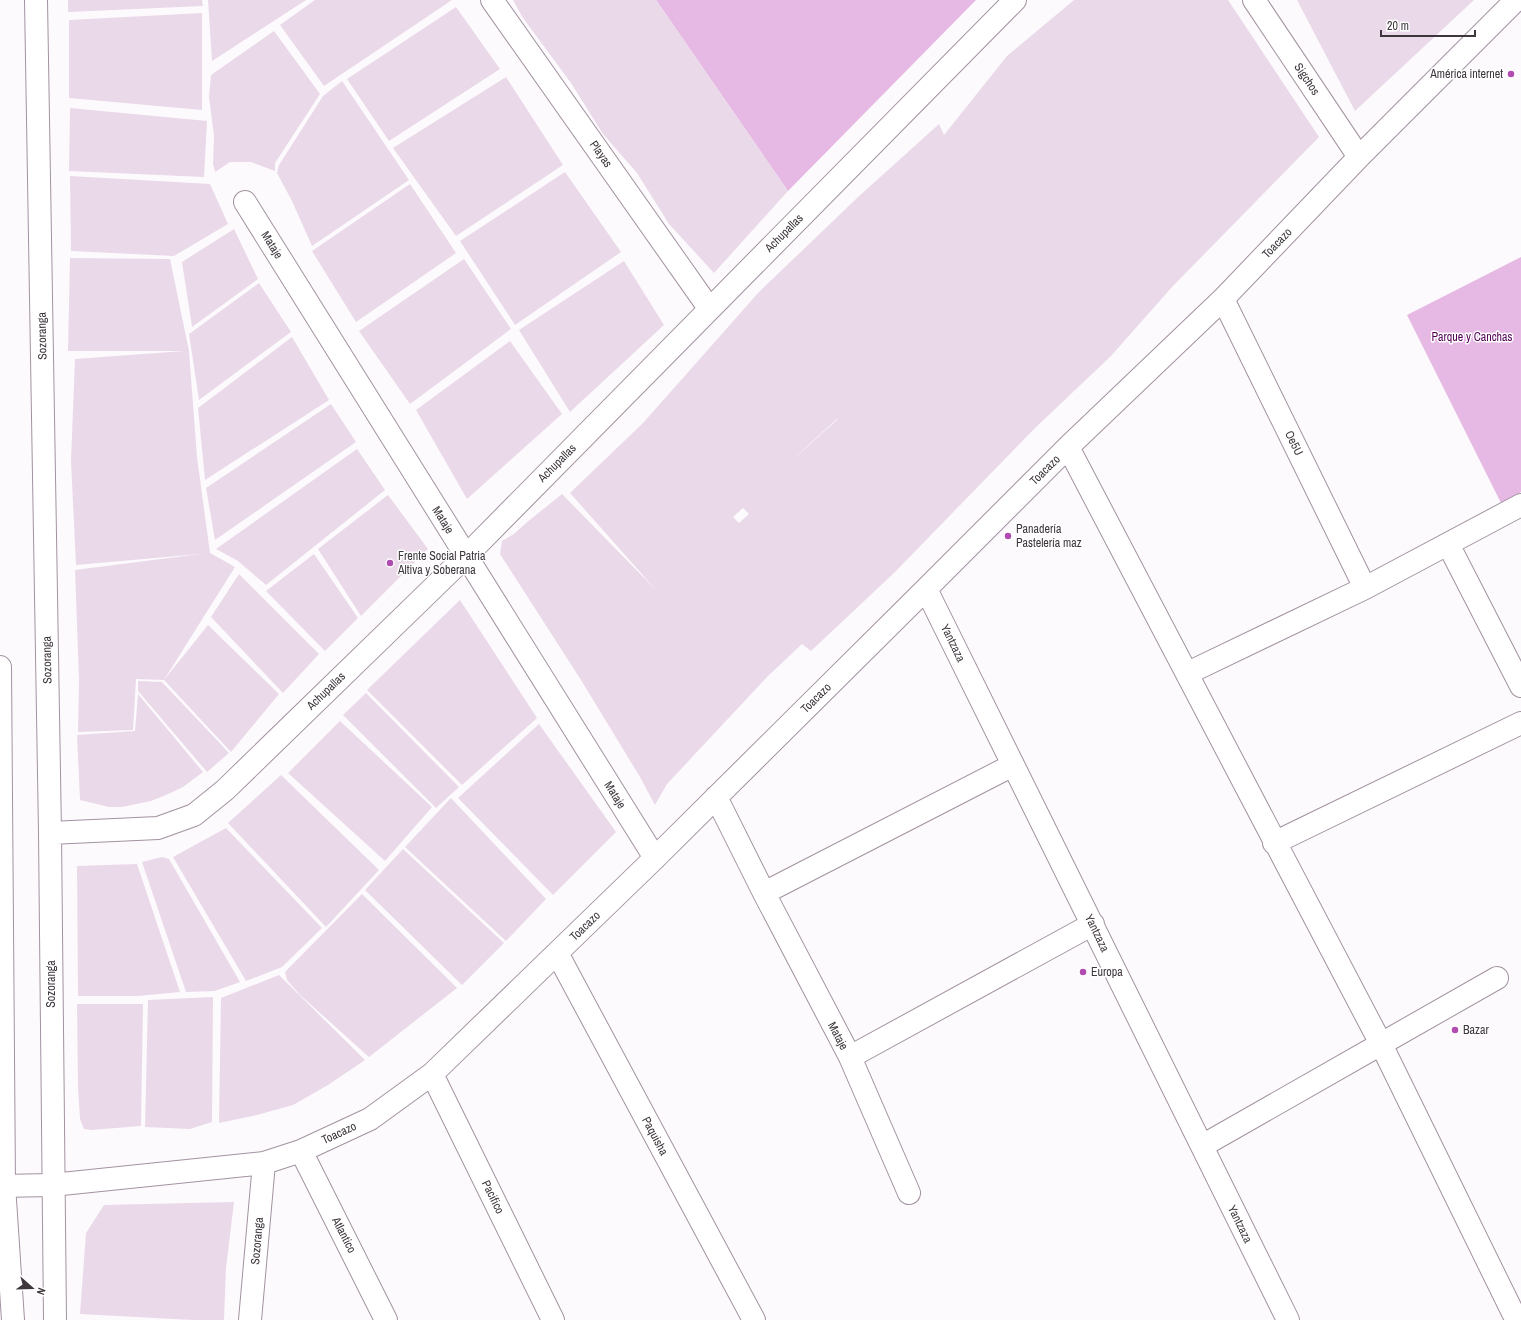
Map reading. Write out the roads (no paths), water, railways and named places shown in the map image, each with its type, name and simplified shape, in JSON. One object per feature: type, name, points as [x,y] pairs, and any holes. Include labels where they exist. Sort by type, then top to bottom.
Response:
[{"type":"street","name":"Sozoranga","points":[[36,0],[50,833],[52,1185],[55,1320]]},
{"type":"street","name":"Playas","points":[[492,0],[709,308]]},
{"type":"street","name":"Achupallas","points":[[50,833],[158,828],[194,815],[225,790],[466,556],[709,308],[1015,0]]},
{"type":"street","name":"Sigchos","points":[[1254,0],[1359,158]]},
{"type":"street","name":"Toacazo","points":[[2,1185],[52,1185],[264,1163],[301,1150],[370,1119],[432,1074],[655,858],[1068,447],[1223,299],[1359,158],[1516,0]]},
{"type":"street","name":"Mataje","points":[[244,202],[655,858]]},
{"type":"street","name":"Oe5U","points":[[1223,299],[1365,588]]},
{"type":"street","points":[[1068,447],[1188,673],[1274,842],[1381,1044],[1511,1314]]},
{"type":"street","points":[[1188,673],[1365,588],[1521,505]]},
{"type":"street","points":[[1448,544],[1521,686]]},
{"type":"street","name":"Yantzaza","points":[[926,590],[1093,924],[1288,1320]]},
{"type":"street","points":[[0,666],[2,1185],[13,1320]]},
{"type":"street","points":[[1274,842],[1521,723]]},
{"type":"street","points":[[764,893],[1013,765]]},
{"type":"street","name":"Mataje","points":[[716,797],[764,893],[850,1057],[909,1193]]},
{"type":"street","points":[[850,1057],[1093,924]]},
{"type":"street","name":"Paquisha","points":[[557,953],[754,1320]]},
{"type":"street","points":[[1202,1146],[1497,978]]},
{"type":"street","name":"Pacifico","points":[[432,1074],[553,1320]]},
{"type":"street","name":"Atlantico","points":[[301,1150],[386,1320]]},
{"type":"street","name":"Sozoranga","points":[[250,1320],[264,1163]]},
{"type":"place","name":"América internet","points":[[1511,74]]},
{"type":"place","name":"Panadería Pastelería maz","points":[[1008,536]]},
{"type":"place","name":"Frente Social Patria Altiva y Soberana","points":[[390,563]]},
{"type":"place","name":"Europa","points":[[1083,972]]},
{"type":"place","name":"Bazar","points":[[1455,1030]]},
{"type":"park label","name":"Parque y Canchas","points":[[1472,337]]}]
